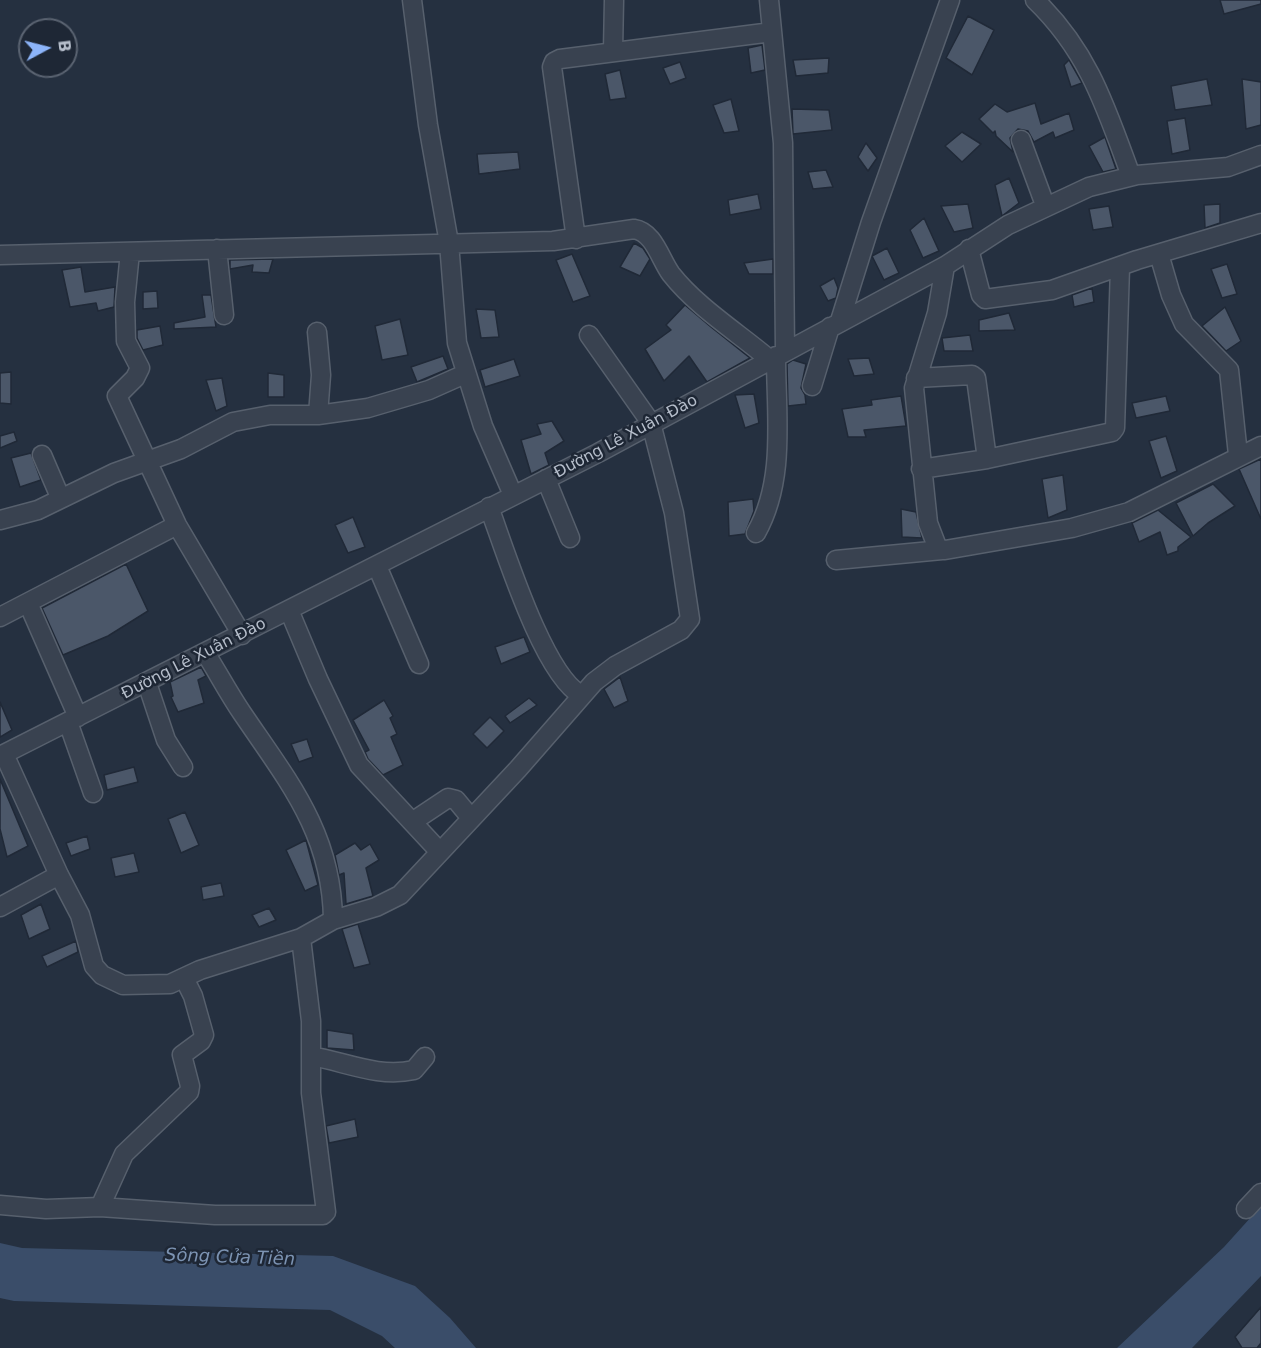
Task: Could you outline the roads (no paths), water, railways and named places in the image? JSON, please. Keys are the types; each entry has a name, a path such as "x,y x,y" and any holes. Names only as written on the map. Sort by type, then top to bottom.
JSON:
{"street":[{"path":"412,0 428,125 449,243 453,322 465,374 483,426 513,495"},
{"path":"613,51 614,0"},
{"path":"756,533 768,505 776,465 776,356 783,144 769,0"},
{"path":"812,386 950,0"},
{"path":"1035,0 1066,31 1090,72 1131,176"},
{"path":"576,239 552,64 560,59 613,51 772,32"},
{"path":"1021,140 1045,205"},
{"name":"Đường Lê Xuân Đào","path":"2,755 206,654 546,479 945,266 969,249 1045,205 1098,183 1131,176 1228,167 1261,154"},
{"path":"969,249 981,295 986,299 1052,290 1261,223"},
{"path":"0,255 576,239 640,230 651,239 678,282 776,356"},
{"path":"218,249 224,315"},
{"path":"130,252 125,302 126,341 140,368 135,378 117,396 177,525 242,635"},
{"path":"1159,254 1171,295 1184,324 1229,370 1238,455"},
{"path":"942,550 935,546 928,523 915,404 916,378 937,314 945,266"},
{"path":"921,469 987,459 1112,432 1115,428 1120,328 1120,267"},
{"path":"317,332 321,375 318,415"},
{"path":"2,755 82,921 94,966 102,975 117,983 131,986 170,984 200,970 301,938 333,920 389,902 410,887 600,676 681,630 690,619 674,513 651,423 589,335"},
{"path":"0,519 27,514 60,497 181,449 233,422 270,415 318,415 368,408 429,390 465,374"},
{"path":"916,378 972,375 976,378 987,459"},
{"path":"836,560 942,550 1071,528 1129,512 1238,455 1260,448"},
{"path":"42,455 60,497"},
{"path":"546,479 570,538"},
{"path":"489,507 536,630 567,685 581,695"},
{"path":"0,617 177,525"},
{"path":"377,566 419,664"},
{"path":"28,603 73,720 93,793"},
{"path":"289,610 351,753 370,779 440,852"},
{"path":"206,654 241,711 286,773 310,817 326,861 333,893 333,920"},
{"path":"147,683 166,740 183,767"},
{"path":"412,822 448,798 456,800 471,818"},
{"path":"0,907 59,875"},
{"path":"0,1205 46,1209 100,1207 215,1215 323,1215 327,1207 311,1093 311,1021 301,938"},
{"path":"100,1207 124,1154 190,1090 182,1055 201,1041 204,1030 184,978"},
{"path":"311,1056 340,1061 369,1072 414,1070 425,1057"},
{"path":"1246,1209 1261,1193"}],"water":[{"path":"1261,1206 1261,1276 1192,1348 1117,1348 1224,1247"},
{"name":"Sông Cửa Tiền","path":"0,1243 22,1248 333,1256 415,1286 450,1318 476,1348 395,1348 382,1336 330,1310 14,1301 0,1298"}]}
